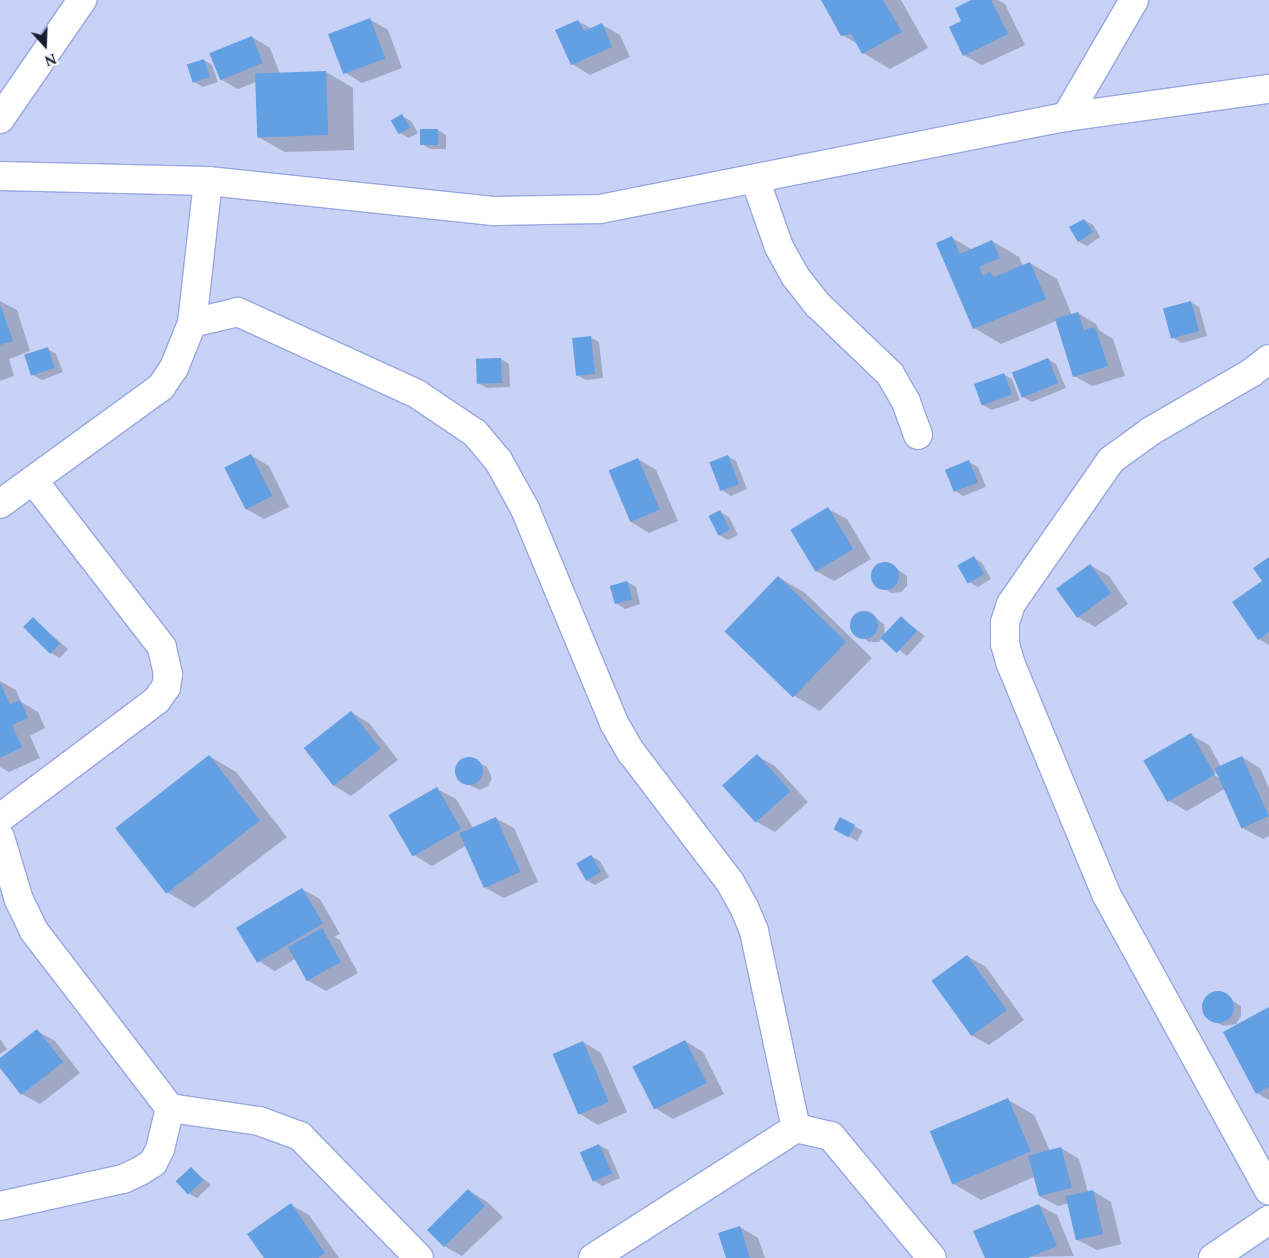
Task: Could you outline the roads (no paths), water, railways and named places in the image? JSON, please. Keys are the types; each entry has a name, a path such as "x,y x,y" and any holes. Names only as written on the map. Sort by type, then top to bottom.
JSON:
{"street":[{"path":"0,119 82,0"},
{"path":"1066,117 1134,0"},
{"path":"0,176 208,181 496,211 600,209 1066,117 1269,89"},
{"path":"755,178 779,247 795,276 818,305 890,374 906,402 918,436"},
{"path":"0,504 161,387 174,368 192,322 208,181"},
{"path":"192,322 238,312 417,394 475,433 498,460 525,509 614,723 631,752 730,882 744,907 754,931 796,1128"},
{"path":"1269,359 1251,373 1151,430 1112,460 1011,604 1005,623 1005,644 1013,671 1106,894 1269,1190"},
{"path":"0,818 157,700 166,687 168,674 162,647 33,480"},
{"path":"0,837 19,900 34,931 170,1108 259,1121 300,1136 419,1258"},
{"path":"0,1206 123,1180 140,1171 152,1162 160,1149 170,1108"},
{"path":"593,1258 796,1128 831,1136 932,1258"},
{"path":"1213,1258 1269,1220"}]}
